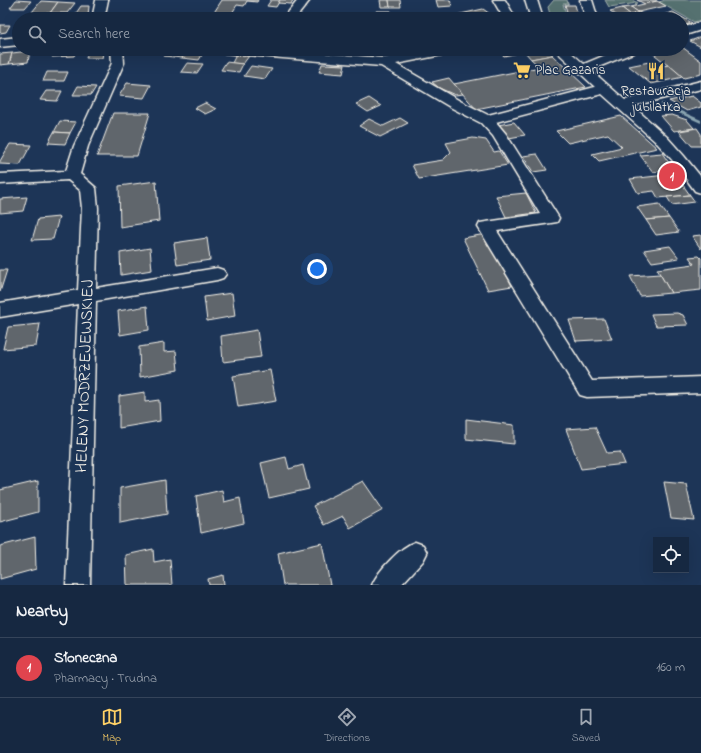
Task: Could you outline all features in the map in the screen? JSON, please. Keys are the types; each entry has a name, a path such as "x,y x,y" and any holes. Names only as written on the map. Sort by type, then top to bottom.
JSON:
{"street":[{"path":"99,12 102,0"},
{"path":"295,12 304,0"},
{"path":"499,0 506,12"},
{"path":"531,0 535,12"},
{"path":"586,0 590,12"},
{"path":"689,30 701,26"},
{"path":"0,43 12,42"},
{"path":"0,178 72,175 81,146 118,63 118,56"},
{"path":"312,56 384,62 415,56"},
{"path":"568,56 662,140 679,159 701,188"},
{"path":"581,68 592,66 603,56"},
{"path":"384,62 442,97 486,120 499,134 551,218 486,227 587,389 701,386"},
{"path":"622,105 701,85"},
{"path":"486,120 604,89"},
{"name":"HELENY MODRZEJEWSKIEJ","path":"72,175 88,188 90,208 78,585"},
{"path":"0,310 87,294 217,274"},
{"path":"384,585 415,553"}],"green space":[{"path":"554,0 567,0 568,4 563,4 565,12 549,12 548,7"},
{"path":"605,0 632,0 638,3 609,7"},
{"path":"665,0 701,0 701,20 694,22 689,19 689,12 676,12 659,2"}],"building":[{"path":"16,0 31,1 25,8 10,8"},
{"path":"222,0 258,0 257,2 247,1 244,6 237,5 233,12 214,12"},
{"path":"271,0 280,0 276,7 267,6"},
{"path":"280,0 293,0 291,4 278,3"},
{"path":"380,0 389,0 390,7 381,7"},
{"path":"389,0 400,0 401,7 390,7"},
{"path":"436,0 450,0 452,6 438,7"},
{"path":"637,0 655,0 657,1 645,4"},
{"path":"41,1 58,2 51,12 32,12"},
{"path":"657,1 666,6 638,12 631,7"},
{"path":"58,2 75,3 68,12 51,12"},
{"path":"565,5 575,5 577,12 567,12"},
{"path":"81,6 89,6 88,12 77,12"},
{"path":"631,7 638,12 627,12 622,8"},
{"path":"622,8 627,12 612,12 610,11"},
{"path":"483,9 487,12 470,12"},
{"path":"376,11 391,12 376,12"},
{"path":"0,25 10,25 6,32 0,33"},
{"path":"701,37 701,47 690,41"},
{"path":"689,52 701,61 701,74 684,78 656,56 689,56"},
{"path":"12,53 12,56 29,56 28,62 9,64"},
{"path":"12,53 9,64 0,65 0,54"},
{"path":"52,56 74,56 52,57"},
{"path":"87,56 102,56 102,58 86,58"},
{"path":"164,56 183,56 182,58"},
{"path":"183,56 201,56 199,60 182,58"},
{"path":"236,56 249,56 243,64 232,63"},
{"path":"528,56 548,56 531,59"},
{"path":"553,56 586,87 476,109 454,84 540,67 531,59"},
{"path":"226,62 243,64 239,72 221,70"},
{"path":"649,62 656,67 669,65 683,77 651,84 629,66"},
{"path":"187,63 203,64 197,73 181,72"},
{"path":"322,64 345,65 343,74 319,72"},
{"path":"251,66 272,69 265,79 244,76"},
{"path":"47,72 68,72 64,81 43,81"},
{"path":"449,78 463,94 455,95 439,88 432,82"},
{"path":"127,83 151,85 144,98 119,96"},
{"path":"78,86 96,87 91,95 73,95"},
{"path":"46,91 62,91 57,101 40,100"},
{"path":"692,96 701,103 701,107 687,111 669,101"},
{"path":"369,98 381,106 368,112 356,104"},
{"path":"205,103 216,109 205,114 195,108"},
{"path":"113,113 150,113 137,156 97,156"},
{"path":"672,115 687,120 694,128 674,131 661,116"},
{"path":"621,116 657,148 599,161 592,154 622,147 608,134 568,143 556,131"},
{"path":"400,118 408,123 380,137 359,126 369,119 383,126"},
{"path":"60,121 76,122 70,133 54,132"},
{"path":"514,122 525,135 509,138 498,125"},
{"path":"697,128 701,134 701,146 692,146 679,131"},
{"path":"54,132 70,133 65,144 48,143"},
{"path":"473,138 486,140 494,152 499,151 508,165 419,179 412,165 443,160 451,152 446,143"},
{"path":"10,144 31,145 20,165 0,164 0,161"},
{"path":"662,153 674,170 653,172 640,155"},
{"path":"537,154 547,170 533,172 523,156"},
{"path":"675,174 690,195 658,198 654,191 638,193 630,179"},
{"path":"156,181 159,221 120,227 119,186"},
{"path":"526,193 536,213 506,217 496,196"},
{"path":"690,195 695,202 672,205 667,197"},
{"path":"27,197 23,211 0,213 0,199"},
{"path":"659,204 669,218 646,220 637,207"},
{"path":"59,217 53,239 32,240 38,219"},
{"path":"669,218 679,232 656,235 646,220"},
{"path":"486,234 512,286 488,290 463,238"},
{"path":"701,235 701,249 692,236"},
{"path":"207,238 210,260 177,265 174,243"},
{"path":"670,246 679,258 652,262 644,250"},
{"path":"150,248 152,270 121,275 120,253"},
{"path":"699,256 701,258 701,290 671,293 657,269 694,264 689,257"},
{"path":"0,270 7,270 0,292"},
{"path":"660,274 671,293 640,296 630,276"},
{"path":"232,293 235,316 207,321 204,297"},
{"path":"147,306 149,330 120,335 118,311"},
{"path":"677,313 683,315 688,325 656,326 651,314"},
{"path":"604,319 612,339 576,341 569,320"},
{"path":"40,324 36,346 3,349 8,327"},
{"path":"257,330 261,357 223,362 221,336"},
{"path":"164,343 164,352 176,351 178,370 140,377 139,347"},
{"path":"270,370 276,401 238,407 233,376"},
{"path":"145,392 145,402 159,400 160,421 119,428 119,396"},
{"path":"466,419 514,425 514,444 466,439"},
{"path":"595,427 607,453 620,452 625,464 581,469 566,429"},
{"path":"286,457 289,469 303,465 309,489 269,498 261,463"},
{"path":"165,480 167,514 120,523 120,488"},
{"path":"38,481 38,512 0,522 0,490"},
{"path":"363,481 383,510 350,528 343,516 324,525 313,506"},
{"path":"664,482 686,484 694,520 671,518"},
{"path":"222,490 224,502 240,498 244,523 201,533 196,496"},
{"path":"35,537 36,569 0,579 0,546"},
{"path":"322,543 330,585 283,585 278,553"},
{"path":"153,549 154,562 170,559 172,585 127,585 126,555"},
{"path":"223,575 224,585 209,585 208,579"}],"waterway":[{"path":"662,104 701,122"}],"place":[{"name":"Plac Gazaris","path":"522,70"},
{"name":"Restauracja jubilatka","path":"656,71"},
{"name":"Słoneczna","path":"672,176"}]}
